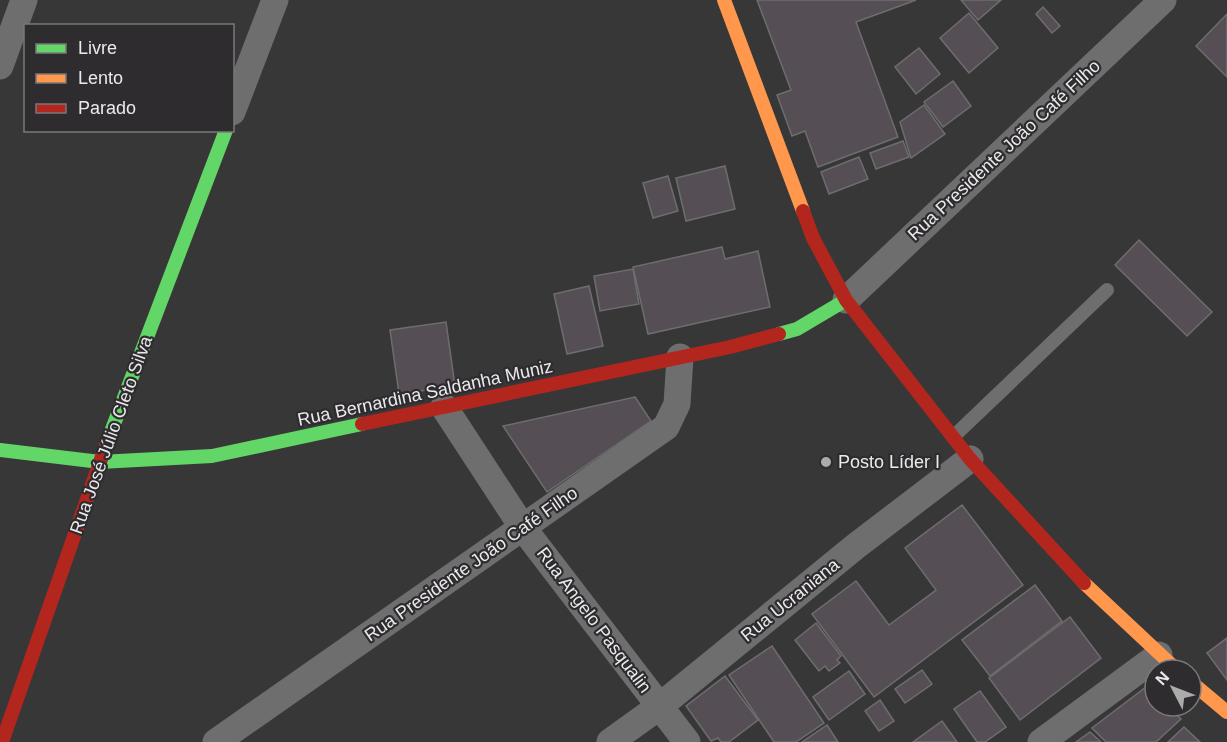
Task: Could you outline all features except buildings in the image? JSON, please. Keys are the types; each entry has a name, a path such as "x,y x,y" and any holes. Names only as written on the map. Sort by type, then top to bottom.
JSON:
{"street":[{"path":"0,66 24,0"},
{"path":"234,107 275,0"},
{"path":"724,0 813,238 846,300 970,459 1076,576 1164,658"},
{"name":"Rua Presidente João Café Filho","path":"846,300 1163,0"},
{"name":"Rua José Júlio Cleto Silva","path":"2,742 99,462 225,132"},
{"name":"Rua Bernardina Saldanha Muniz","path":"0,450 99,462 212,456 730,347 797,329 846,300"},
{"name":"Rua Presidente João Café Filho","path":"216,742 666,427 676,404 680,357"},
{"name":"Rua Angelo Pasqualin","path":"444,407 523,528 687,742"},
{"name":"Rua Ucraniana","path":"610,742 660,706 856,546 970,459"},
{"path":"1041,742 1143,678"},
{"path":"1203,692 1227,712"}],"lane":[{"path":"953,437 1107,290"}],"traffic: fast":[{"path":"106,445 225,132"},
{"path":"779,334 797,329 846,300"},
{"path":"0,450 100,462 212,456 362,424"}],"traffic: slow":[{"path":"724,0 803,211"},
{"path":"1084,583 1164,658"},
{"path":"1203,692 1227,712"}],"traffic: jam":[{"path":"803,211 813,238 846,300 970,459 1084,583"},
{"path":"362,424 730,347 779,334"},
{"path":"2,742 106,445"}],"place":[{"name":"Posto Líder I","path":"826,462"}]}
